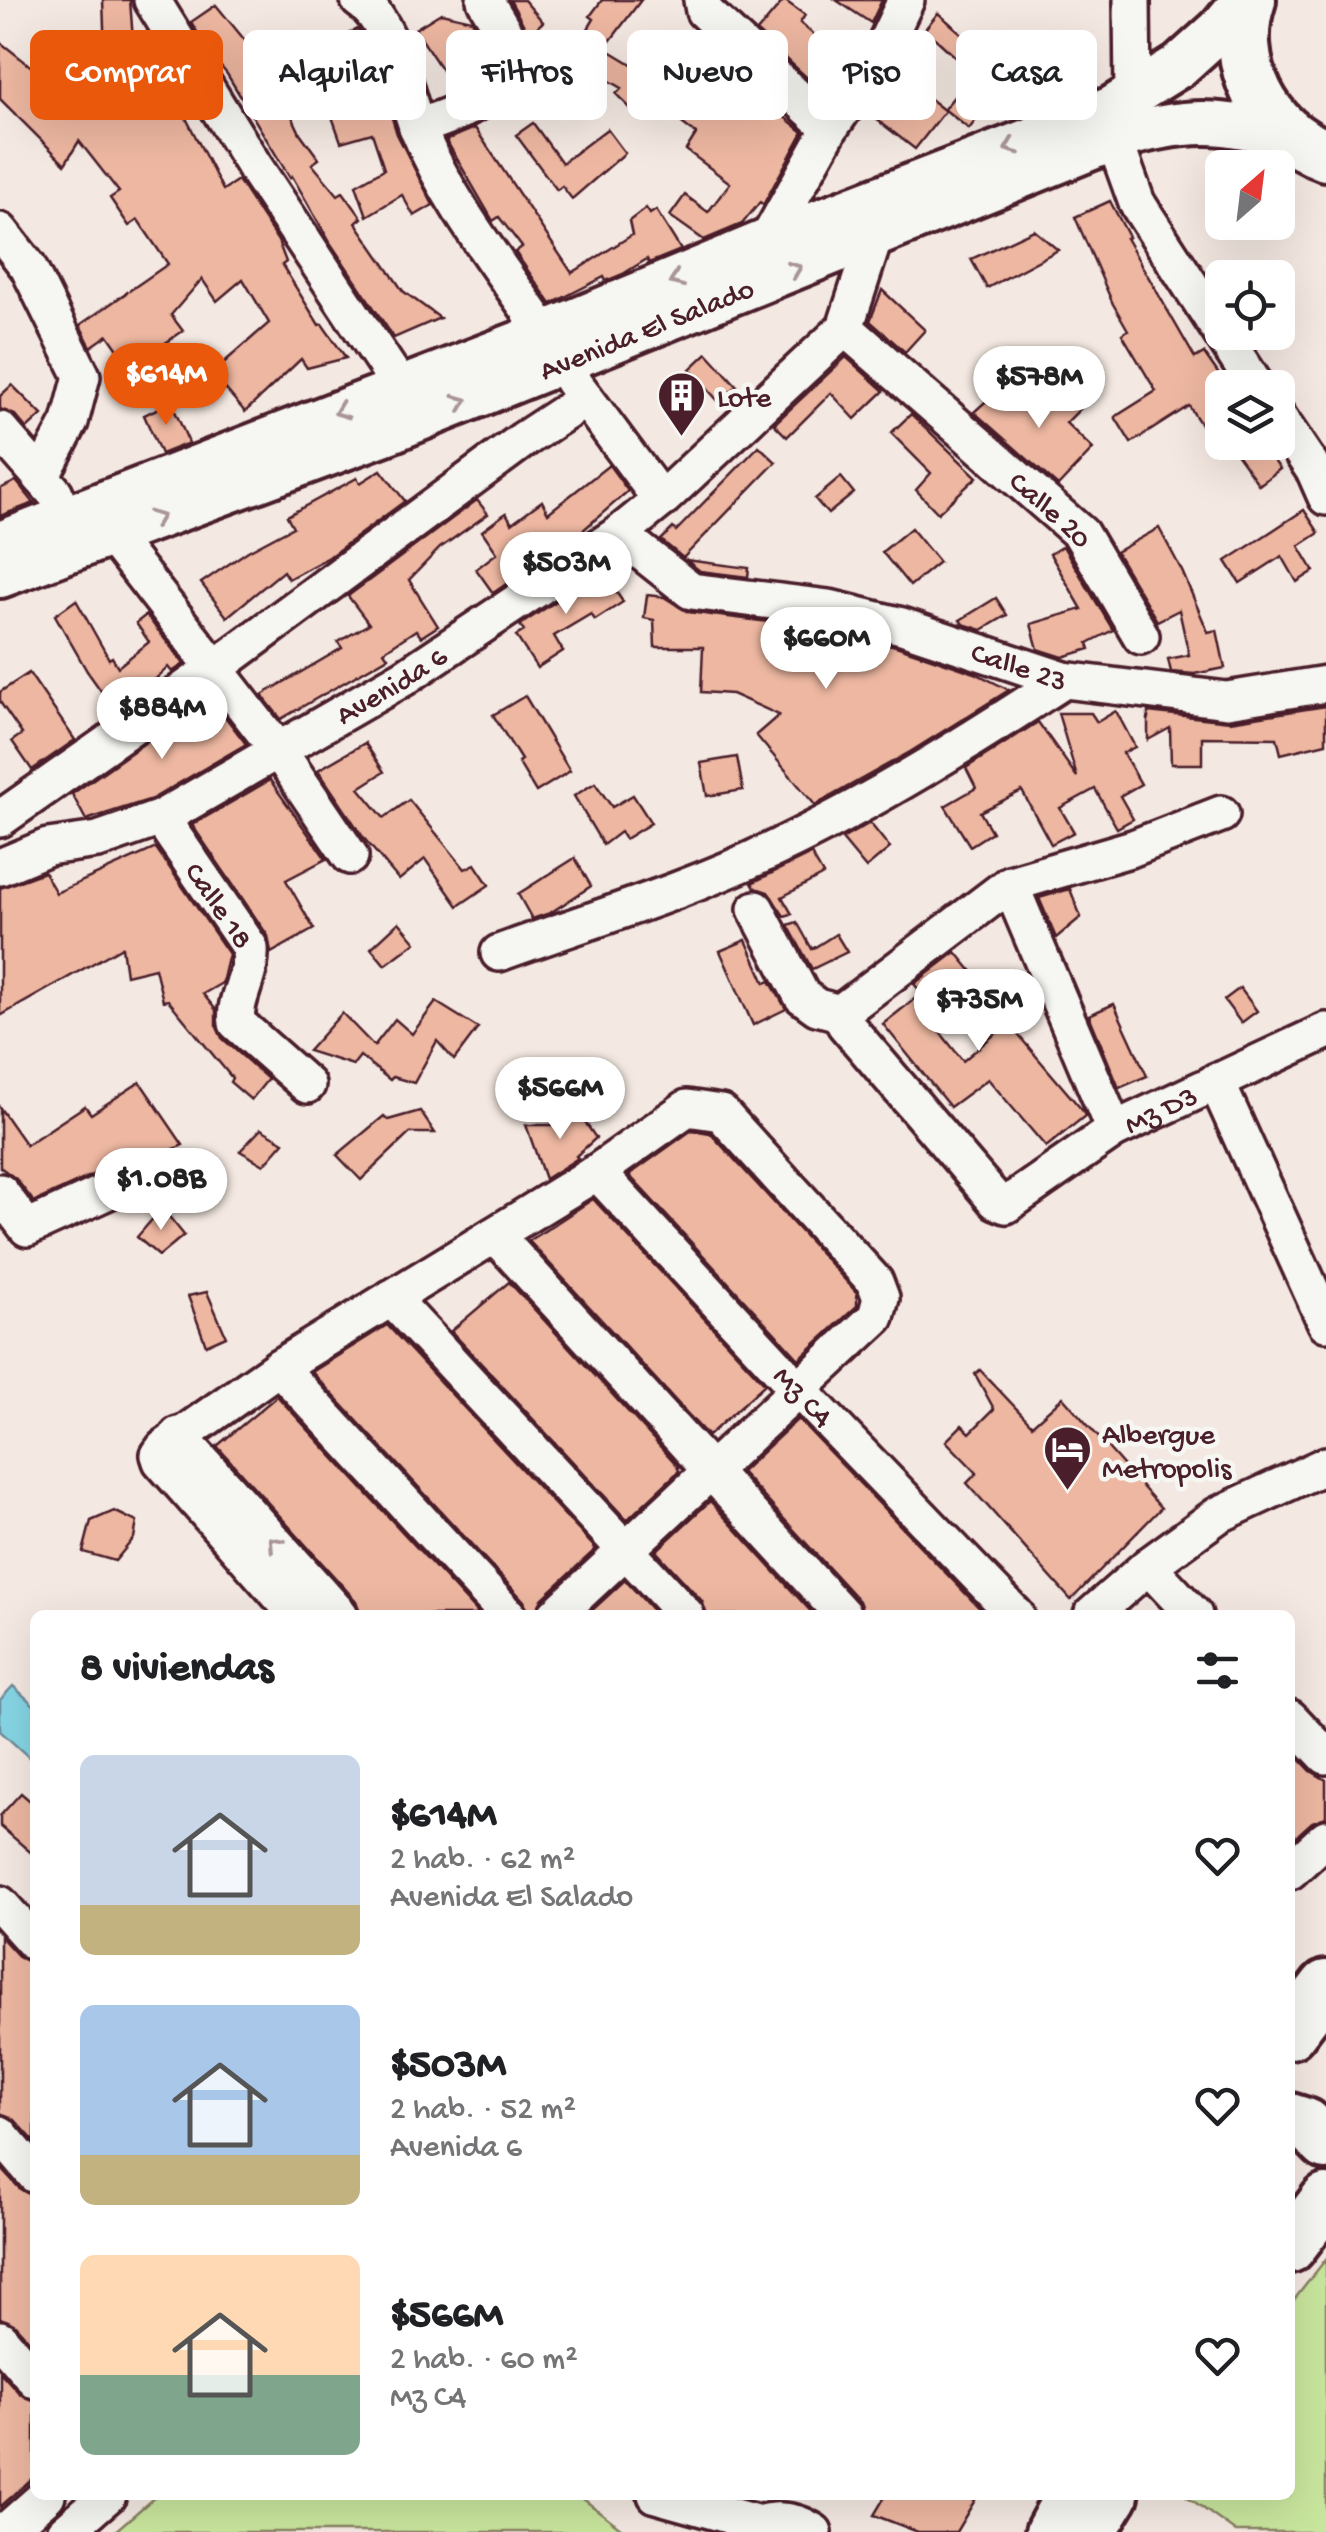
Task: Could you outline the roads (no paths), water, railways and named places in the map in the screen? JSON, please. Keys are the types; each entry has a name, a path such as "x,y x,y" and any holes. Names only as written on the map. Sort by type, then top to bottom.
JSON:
{"highway":[{"path":"1247,0 1245,60 1252,84 1264,106 1317,151"},
{"path":"1295,2027 1326,1989"},
{"path":"1326,1989 1321,2016 1326,2034"},
{"path":"1295,2121 1306,2124 1326,2144"},
{"path":"1295,2240 1326,2200"},
{"path":"1051,2532 1068,2500"},
{"path":"1090,2532 1110,2500"}],"main road":[{"name":"Avenida El Salado","path":"0,544 71,513 401,388 554,348 768,241 1133,98 1180,66 1247,0"},
{"name":"Avenida El Salado","path":"0,576 111,535 554,348 875,236 1114,139 1175,124 1216,122 1248,125 1317,151"}],"street":[{"path":"152,0 254,166 401,388"},
{"path":"359,0 384,28 436,173 554,348 584,400 661,500"},
{"path":"417,127 463,112 508,78 512,50 485,0"},
{"path":"702,0 704,11 830,128"},
{"path":"768,241 830,128 878,59 906,0"},
{"path":"1132,0 1133,98"},
{"path":"1114,139 1138,203 1245,370"},
{"path":"0,230 28,267 82,376 70,422 42,478"},
{"name":"Avenida 6","path":"0,867 48,848 98,840 160,818 419,668 619,534 661,500 845,328 875,236"},
{"name":"Calle 20","path":"845,328 1082,534 1140,636"},
{"path":"48,848 9,812 215,668 523,440 584,400"},
{"path":"0,430 71,513"},
{"path":"1295,442 1316,472 1326,498"},
{"name":"Calle 23","path":"619,534 691,591 829,608 902,626 1064,680 1227,700 1326,684"},
{"path":"111,535 278,750 350,856"},
{"path":"499,953 770,852 971,740 1064,680"},
{"path":"756,909 802,996 817,1007 840,1013 1010,884 1133,848 1221,814"},
{"name":"Calle 18","path":"160,818 250,948 252,969 235,1012 237,1023 306,1085"},
{"path":"1010,884 1114,1130"},
{"name":"Mz D3","path":"840,1013 845,1024 996,1201 1006,1205 1114,1130 1326,1032"},
{"path":"1216,1081 1326,1323"},
{"path":"293,1610 160,1461 164,1448 280,1367 597,1172 687,1108 720,1114 875,1282 881,1298 876,1317 561,1610"},
{"name":"Mz C4","path":"597,1172 799,1390 1011,1610"},
{"path":"0,1192 27,1228 130,1181"},
{"path":"495,1235 839,1610"},
{"path":"391,1298 681,1610"},
{"path":"280,1367 503,1610"},
{"path":"178,1435 336,1610"},
{"path":"1098,1610 1148,1566 1218,1514 1326,1465"},
{"path":"1148,1566 1189,1610"},
{"path":"1295,1723 1326,1756"},
{"path":"1295,1866 1326,1838"},
{"path":"0,1904 30,1938"},
{"path":"0,2134 30,2168"},
{"path":"0,2339 30,2374"},
{"path":"6,2532 41,2500"},
{"path":"65,2532 102,2500"},
{"path":"661,2500 685,2532"},
{"path":"671,2500 748,2528 791,2522 814,2532"}],"water":[{"path":"13,1686 30,1701 30,1758 0,1731 0,1700"}],"place":[{"name":"Lote","path":"682,438"},
{"name":"Albergue Metropolis","path":"1067,1492"}]}
